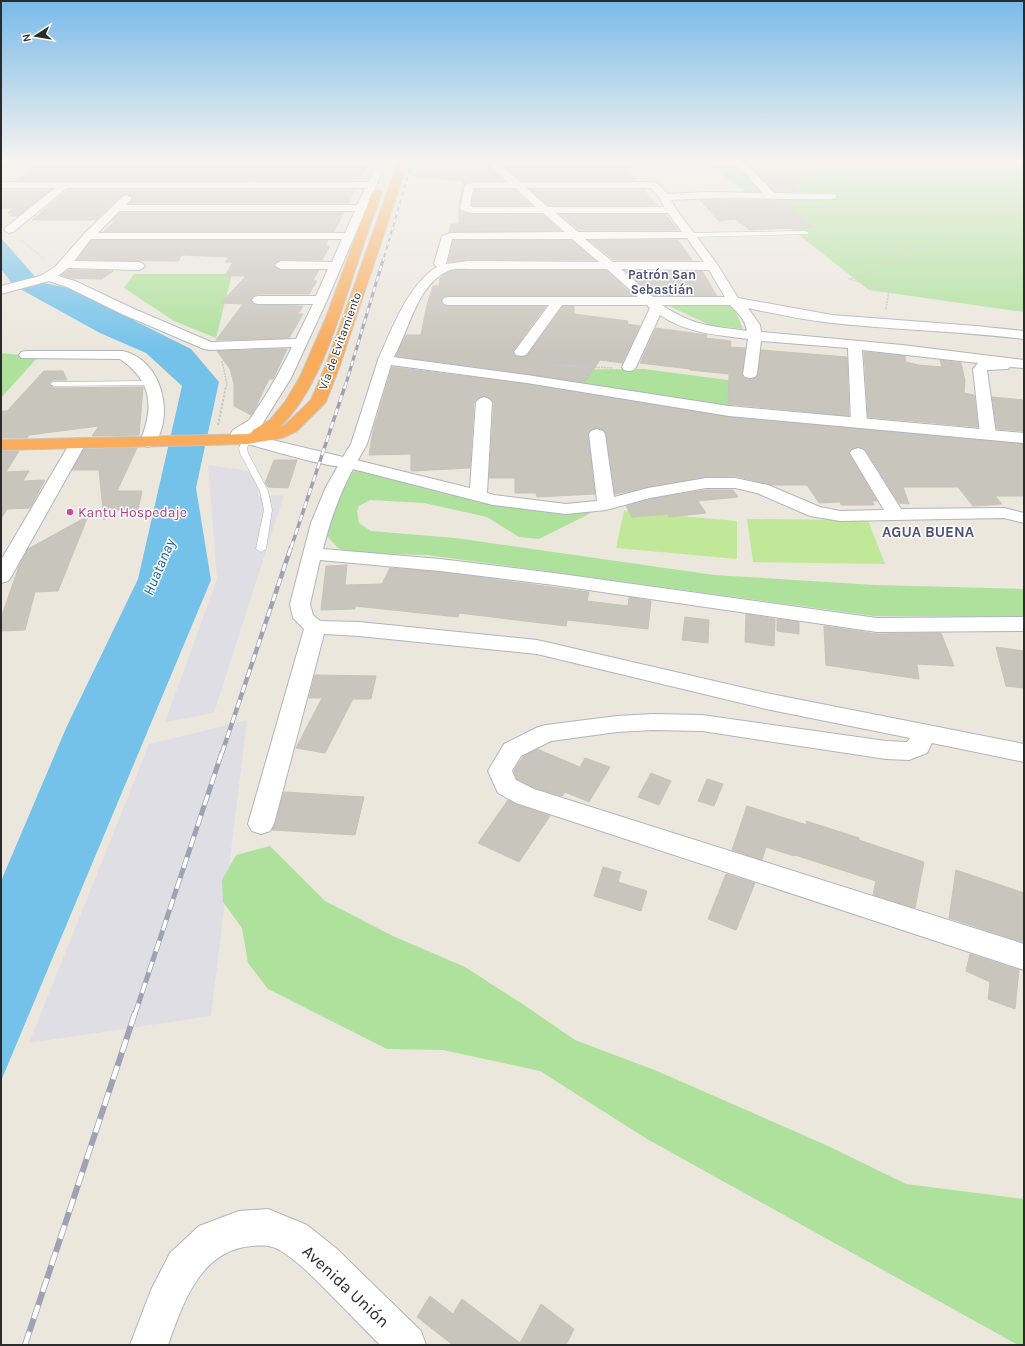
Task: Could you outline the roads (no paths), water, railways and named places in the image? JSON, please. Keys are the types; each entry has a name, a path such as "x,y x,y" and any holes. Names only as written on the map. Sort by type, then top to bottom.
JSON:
{"highway":[{"name":"Vía de Evitamiento","path":"243,438 262,432 269,428 283,414 311,370 329,326 362,225"},
{"name":"Vía de Evitamiento","path":"1,445 213,441 276,435 291,428 318,402 333,365 381,225"}],"street":[{"path":"9,230 15,225"},
{"path":"54,272 100,225"},
{"path":"356,225 348,236 321,300 299,343 284,378 255,423 239,433 243,438 493,500 566,509 606,505 648,493 706,483 735,483 762,489 816,512 840,516 1004,513 1024,518"},
{"path":"564,225 654,304 673,318 698,328 755,336 855,345 1024,364"},
{"path":"683,225 713,266 733,301 747,314 753,324 755,336 750,374"},
{"path":"444,268 440,264 446,238 450,236 691,235"},
{"path":"88,236 348,236"},
{"path":"281,264 336,266"},
{"path":"713,266 469,265 444,268 426,282 417,295 385,360 359,444 335,486 320,523 300,604 303,618 315,627 359,629 537,647 766,701 1024,753"},
{"path":"6,289 54,272 139,266"},
{"path":"54,272 71,284 127,311 209,346 299,343"},
{"path":"258,300 321,300"},
{"path":"448,301 558,301 654,304 733,301 765,308 833,319 983,329 1024,335"},
{"path":"521,352 558,301"},
{"path":"629,367 654,304"},
{"path":"855,345 859,422"},
{"path":"26,355 123,355 136,362 153,383 156,395 154,442"},
{"path":"385,360 527,379 607,393 729,411 1024,438"},
{"path":"988,434 980,369 982,366 1020,366 1024,364"},
{"path":"478,496 484,402"},
{"path":"597,434 606,505"},
{"path":"1,577 78,443"},
{"path":"858,453 896,515"},
{"path":"313,554 419,562 464,569 554,579 877,625 1024,624"},
{"path":"261,824 315,627"},
{"path":"923,733 919,747 909,752 886,750 702,723 653,722 617,724 546,734 512,750 500,771 507,786 525,796 1024,957"},
{"name":"Avenida Unión","path":"149,1345 164,1303 183,1266 212,1239 239,1230 268,1227 294,1238 324,1262 407,1345"}],"lane":[{"path":"691,235 806,233"},
{"path":"54,384 153,383"},
{"path":"243,438 244,453 264,491 268,510 261,549"}],"water":[{"name":"Huatanay","path":"1,238 38,280 44,283 69,288 191,349 219,382 196,488 211,580 1,1081 1,881 67,726 138,579 182,386 146,353 100,333 13,285 1,269"}],"railway":[{"path":"383,261 394,225"},
{"path":"345,387 383,260"},
{"path":"291,548 345,386"},
{"path":"222,753 291,547"},
{"path":"135,1014 222,752"},
{"path":"25,1345 135,1013"}],"place":[{"name":"Kantu Hospedaje","path":"70,512"}],"district":[{"name":"Patrón San Sebastián","path":"662,282"},
{"name":"AGUA BUENA","path":"928,532"}]}
